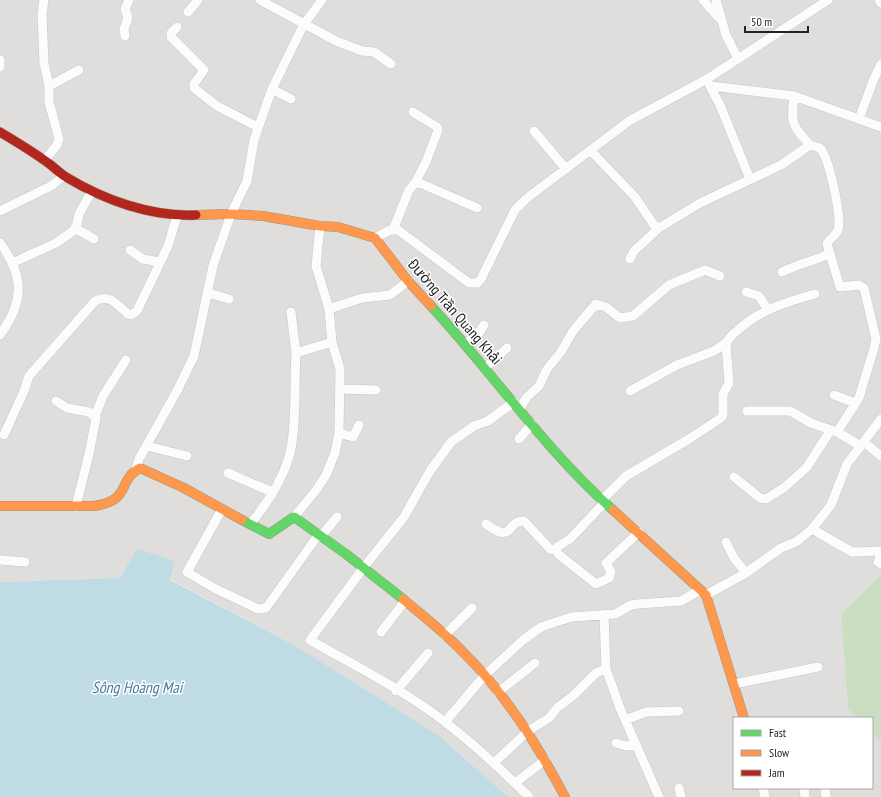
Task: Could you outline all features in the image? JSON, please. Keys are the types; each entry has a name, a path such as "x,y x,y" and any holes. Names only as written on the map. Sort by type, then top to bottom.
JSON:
{"street":[{"path":"44,0 42,30 44,63 49,86 49,102 59,139 57,145 45,160"},
{"path":"125,36 124,29 128,18 124,9 129,0"},
{"path":"188,12 198,0"},
{"path":"260,0 342,44 362,51 374,52 391,64"},
{"path":"0,506 104,506 114,502 136,469 194,356 214,266 231,214 247,181 258,127 272,89 304,24 322,0"},
{"path":"703,0 720,19"},
{"path":"716,0 720,19 726,36 738,59"},
{"path":"0,132 45,160 64,176 92,191 130,206 177,216 231,214 263,216 320,226 338,227 375,238 393,230 398,230 469,283 477,283 481,279 519,205 629,122 709,82 738,59 828,0"},
{"path":"177,26 171,33 171,37 204,70 194,84 194,88 217,106 258,127"},
{"path":"0,60 0,66"},
{"path":"859,119 881,64"},
{"path":"49,86 79,70"},
{"path":"709,82 794,96 881,127"},
{"path":"709,82 750,179"},
{"path":"272,89 291,99"},
{"path":"734,477 760,498 766,499 785,487 807,467 859,398 872,358 876,339 864,288 859,285 840,287 827,244 837,232 839,224 837,203 822,150 816,146 810,145 796,130 792,122 794,96"},
{"path":"393,230 409,190 415,183 426,162 438,130 413,112"},
{"path":"534,130 566,169"},
{"path":"630,259 634,251 659,228 690,208 781,165 810,145"},
{"path":"591,151 635,197 651,220 659,228"},
{"path":"0,211 51,186 64,176"},
{"path":"415,183 422,184 477,208"},
{"path":"12,263 56,242 75,228 79,214 92,191"},
{"path":"4,435 21,398 28,376 95,301 104,298 112,299 128,314 134,313 150,286 168,246 177,216"},
{"path":"136,469 144,469 251,523 269,534 275,533 290,518 294,517 320,486 335,453 339,433 341,389 340,368 332,342 329,309 316,266 320,226"},
{"path":"75,228 94,239"},
{"name":"Đường Trần Quang Khải","path":"375,238 408,281 466,344 554,450 603,502 640,532 703,592 744,717"},
{"path":"0,243 12,263 17,283 18,297 14,313 0,335"},
{"path":"130,250 144,259 160,262"},
{"path":"782,272 801,263 829,254"},
{"path":"529,797 494,763 444,722 396,691 310,640 364,566 404,517 427,477 451,442 474,426 488,421 517,405 539,386 547,369 561,352 573,331 596,304 606,307 620,318 631,317 673,283 705,270 720,276"},
{"path":"329,309 362,298 390,295 408,281"},
{"path":"746,292 759,296 768,310"},
{"path":"208,293 229,299"},
{"path":"630,391 677,364 714,351 727,342 748,320 760,312 786,302 815,294"},
{"path":"251,523 272,492 287,462 290,449 296,353 291,312"},
{"path":"466,344 479,333 484,325"},
{"path":"296,353 332,342"},
{"path":"556,550 557,547 570,539 626,476 689,439 721,418 723,415 723,394 729,383 727,342"},
{"path":"485,368 507,348"},
{"path":"76,506 89,454 95,424 95,416 103,396 126,360"},
{"path":"341,389 376,390"},
{"path":"834,395 855,403"},
{"path":"56,401 67,408 89,412 95,416"},
{"path":"747,411 790,412 811,423 863,444 881,456"},
{"path":"444,722 484,676 523,640 541,627 572,617 615,614 631,605 681,602 746,573 781,548 796,542 812,529 831,505 847,464 881,419"},
{"path":"519,439 532,424"},
{"path":"339,433 353,437 359,425"},
{"path":"147,446 187,456"},
{"path":"228,473 272,492"},
{"path":"222,509 187,572 214,588 258,609 266,608 320,535 337,517"},
{"path":"294,517 320,535 328,538 364,566 446,635 498,692 528,731 565,797"},
{"path":"486,524 502,533 509,531 517,522 524,521 550,549 556,550 596,584 609,578 611,572 606,563 640,532"},
{"path":"812,529 852,552 881,552 878,562 881,564"},
{"path":"726,542 734,558 746,573"},
{"path":"0,560 25,562"},
{"path":"381,632 405,601"},
{"path":"446,635 472,608"},
{"path":"604,615 606,669 625,720 652,778 658,797"},
{"path":"396,691 428,653"},
{"path":"498,692 534,663"},
{"path":"734,684 818,667"},
{"path":"494,763 528,731 549,718 557,708 574,695 596,673 606,669"},
{"path":"625,720 650,711 679,711"},
{"path":"616,743 626,746 635,744"},
{"path":"515,783 545,760"}],"shaded area":[{"path":"0,0 881,0 881,574 841,614 848,709 856,717 733,717 733,789 873,789 873,734 881,742 881,797 508,797 438,735 294,645 170,579 175,561 120,578 0,582"}],"green space":[{"path":"881,574 881,742 873,734 873,717 856,717 848,709 841,614"}],"water":[{"name":"Sông Hoàng Mai","path":"137,549 175,561 170,580 294,645 438,735 508,797 0,797 0,582 120,578"}],"traffic: fast":[{"path":"431,306 454,331 565,463 613,510"},
{"path":"242,520 269,534 294,517 346,554 403,599"}],"traffic: slow":[{"path":"196,215 231,214 263,216 320,226 338,227 375,238 408,281 431,306"},
{"path":"0,506 94,506 106,503 119,495 128,479 140,468 184,488 242,520"},
{"path":"613,510 706,595 744,717"},
{"path":"403,599 455,644 478,667 492,684 519,720 565,797"}],"traffic: jam":[{"path":"0,132 39,156 66,177 112,200 145,210 179,215 196,215"}]}
